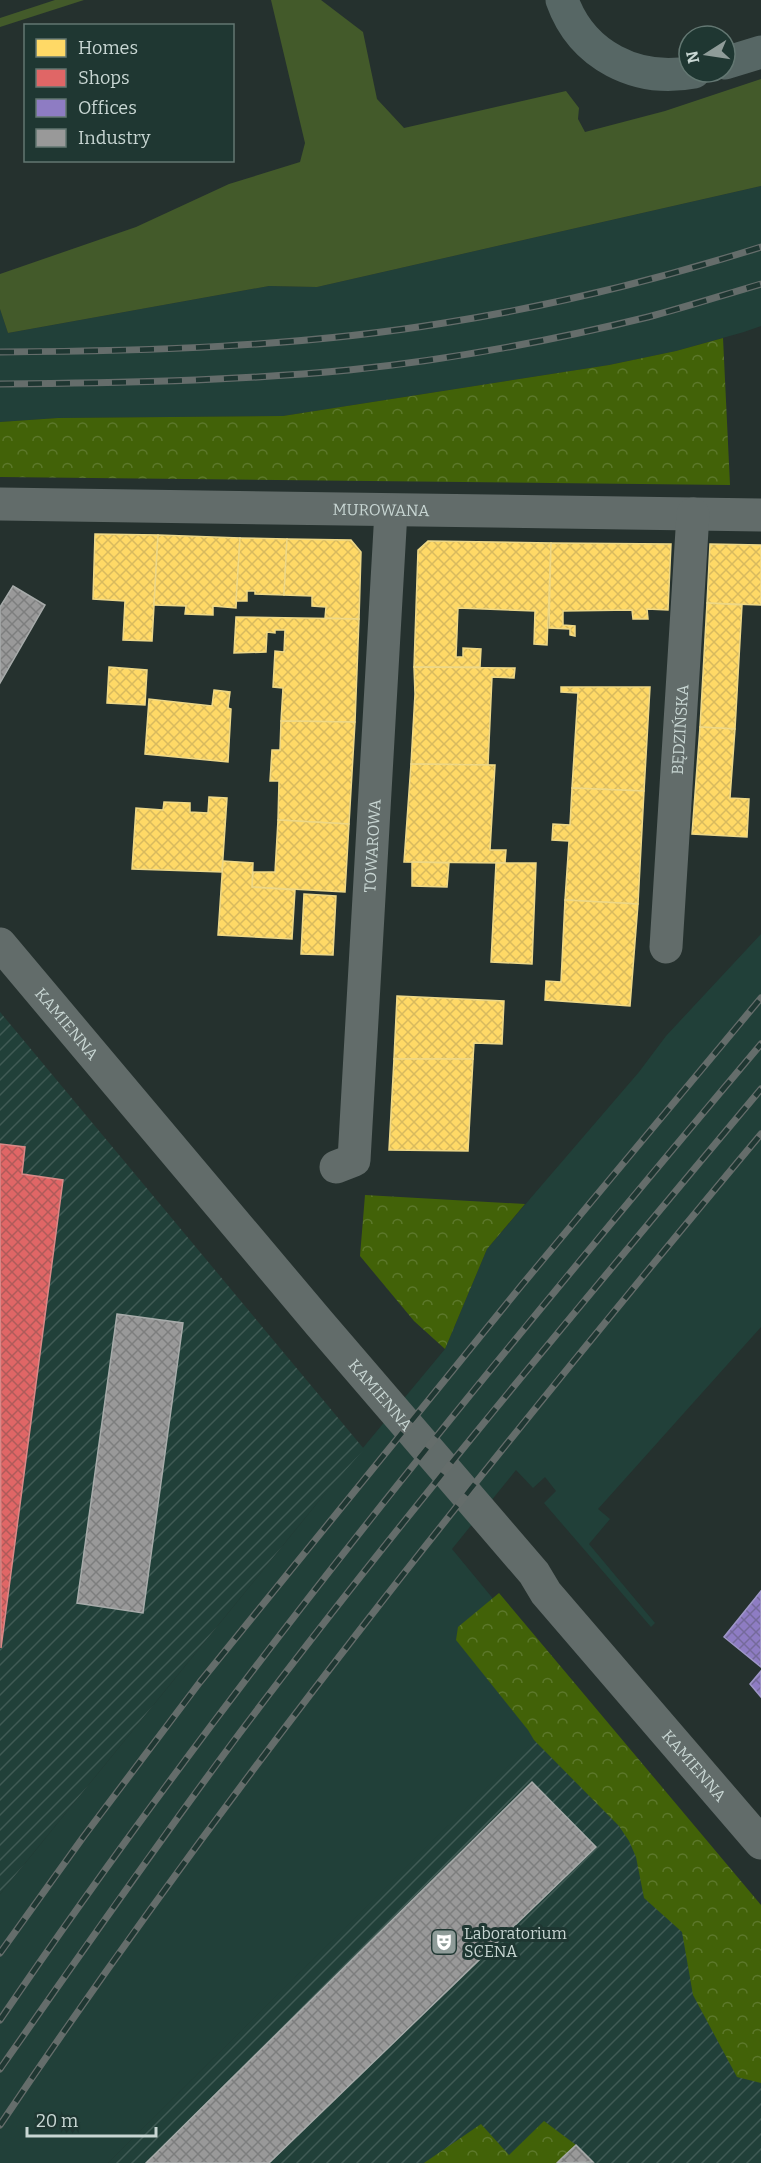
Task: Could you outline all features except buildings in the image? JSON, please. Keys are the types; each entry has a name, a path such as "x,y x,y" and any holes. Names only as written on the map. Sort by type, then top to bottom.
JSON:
{"main road":[{"path":"562,0 568,16 583,37 616,63 637,72 661,75 677,74"},
{"path":"737,59 761,52"}],"street":[{"name":"MUROWANA","path":"0,504 761,515"},
{"name":"TOWAROWA","path":"336,1167 354,1160 391,511"},
{"name":"BĘDZIŃSKA","path":"666,946 693,514"},
{"name":"KAMIENNA","path":"0,944 320,1324 534,1572 546,1593 761,1843"}],"shaded area":[{"path":"761,186 761,326 744,332 676,351 609,365 283,416 58,418 0,422 0,309 8,333 269,286 317,287"},
{"path":"761,934 761,1327 598,1509 610,1519 589,1544 655,1623 651,1627 544,1503 556,1491 545,1477 533,1488 516,1470 452,1549 576,1699 108,2163 0,2163 0,1894 445,1349 487,1249 639,1072 666,1036"},
{"path":"0,1012 364,1449 318,1502 0,1894"},
{"path":"534,1740 761,1924 761,2163 108,2163"}],"green space":[{"path":"55,0 84,0 0,27 0,18"},
{"path":"271,0 321,0 363,32 377,99 404,128 566,91 579,108 578,119 585,132 665,111 761,79 761,186 317,287 269,286 8,333 0,309 0,274 136,227 229,184 300,162 305,143"},
{"path":"723,338 730,485 0,477 0,422 58,418 283,416 609,365 676,351"},
{"path":"365,1195 525,1204 487,1249 445,1349 414,1321 360,1256"},
{"path":"499,1593 761,1905 761,2083 737,2077 693,1995 682,1932 644,1898 636,1857 619,1826 534,1740 456,1640 458,1627"},
{"path":"544,2121 576,2145 557,2163 424,2163 481,2124 509,2155"}],"railway":[{"path":"0,352 222,346 333,338 389,331 484,316 564,300 643,281 761,247"},
{"path":"0,384 218,379 387,366 499,349 574,334 648,317 761,284"},
{"path":"0,1953 84,1836 200,1682 521,1286 761,998"},
{"path":"0,2020 88,1893 272,1645 465,1402 761,1044"},
{"path":"0,2069 178,1817 302,1652 496,1408 761,1089"},
{"path":"0,2125 180,1869 368,1620 562,1375 761,1134"}],"place":[{"name":"Laboratorium SCENA","path":"444,1942"}]}
